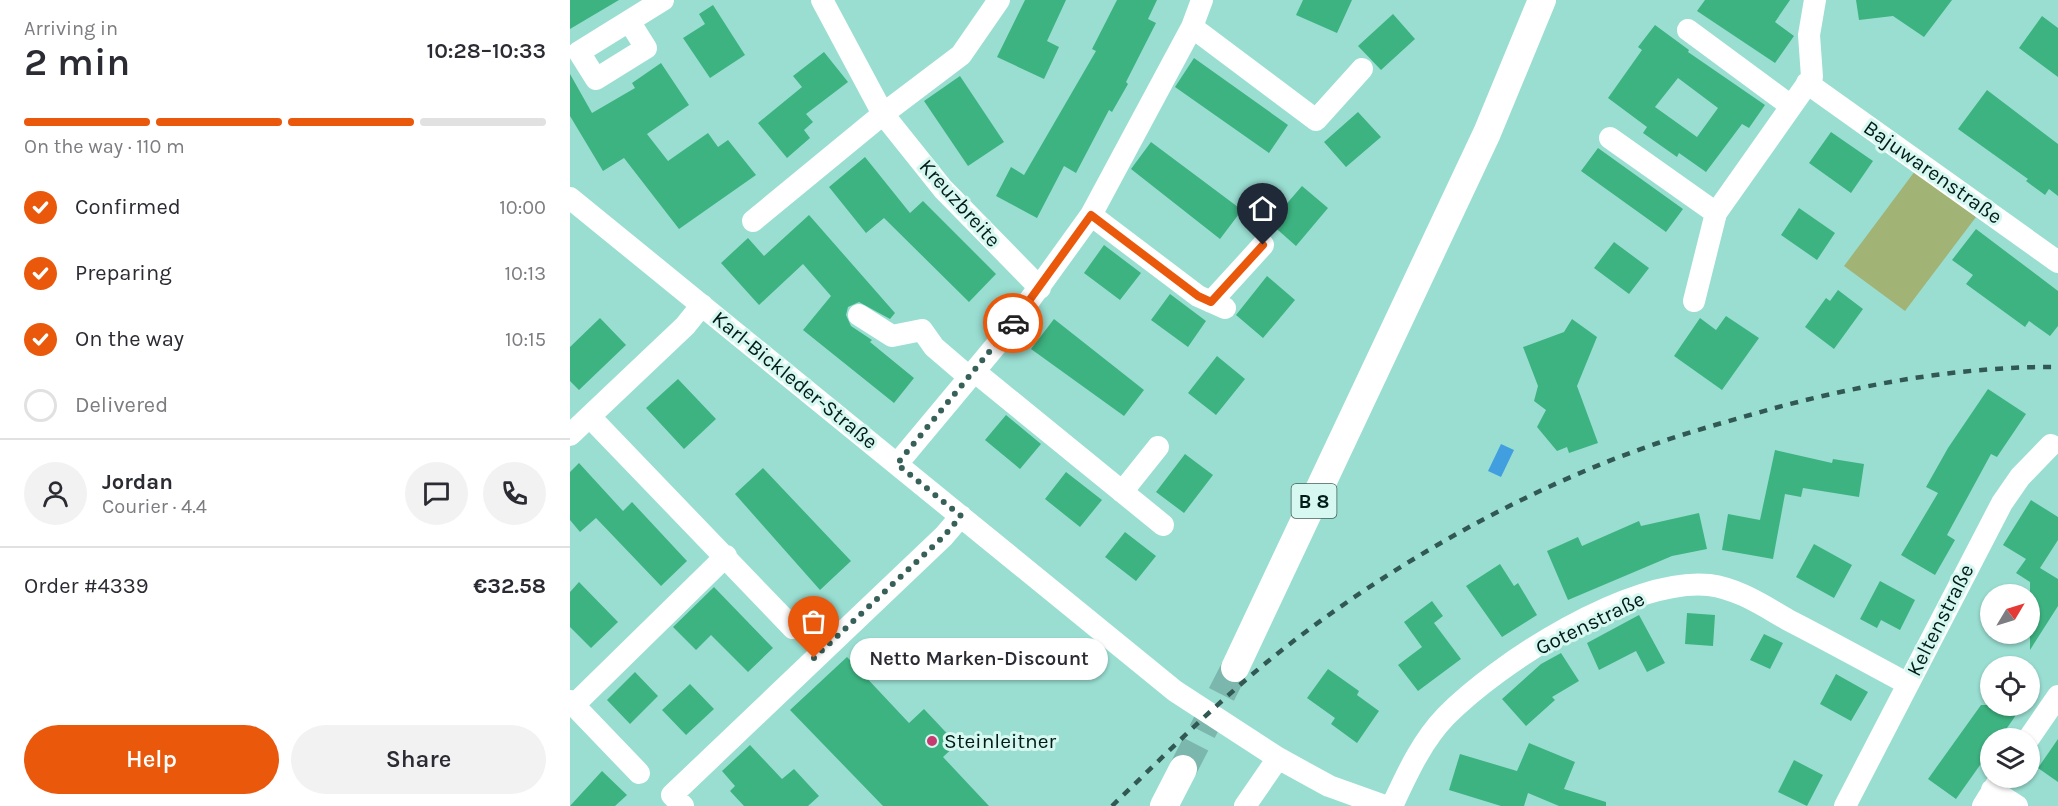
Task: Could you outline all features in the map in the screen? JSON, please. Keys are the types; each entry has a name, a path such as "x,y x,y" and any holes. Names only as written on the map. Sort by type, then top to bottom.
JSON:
{"main road":[{"name":"B 8","path":"1235,668 1487,133 1542,0"},
{"path":"1164,806 1183,769"}],"street":[{"path":"629,21 663,0"},
{"name":"Kreuzbreite","path":"822,0 883,114 943,189 1040,288"},
{"path":"753,221 883,114 961,55 999,0"},
{"path":"897,464 1040,288 1091,215 1192,27 1203,0"},
{"path":"1694,301 1716,213 1812,76 1809,35 1815,0"},
{"path":"1192,27 1316,120 1362,69"},
{"path":"1688,30 1791,106"},
{"name":"Bajuwarenstraße","path":"1807,83 2058,262"},
{"path":"1610,138 1716,213"},
{"name":"Karl-Bickleder-Straße","path":"570,198 1175,691 1278,758 1329,786 1384,806"},
{"path":"1091,215 1198,296 1218,305 1263,245"},
{"path":"702,305 685,326 577,426 726,556 793,628"},
{"path":"859,315 892,336 922,330 934,347 972,374 1163,525"},
{"name":"Keltenstraße","path":"1845,806 2002,503 2020,477 2051,445"},
{"path":"1122,492 1158,447"},
{"path":"682,806 672,795 944,536 961,516"},
{"path":"639,773 572,703 726,556"},
{"name":"Gotenstraße","path":"1392,806 1417,753 1445,717 1491,677 1557,634 1624,601 1661,590 1709,585 1745,595 1908,684"},
{"path":"2036,728 2058,696"},
{"path":"1245,806 1278,758"},
{"path":"1992,791 2018,806"}],"green space":[{"path":"1915,171 1976,217 1905,311 1844,266"}],"water":[{"path":"1501,444 1514,450 1501,477 1488,471"}],"building":[{"path":"570,0 619,0 570,29"},
{"path":"1025,0 1066,0 1047,41 1059,47 1044,79 997,57"},
{"path":"1117,0 1157,0 1148,19 1156,23 1126,82 1128,84 1112,112 1109,110 1076,173 1064,166 1037,218 996,196 1011,167 1024,175 1096,51 1092,49"},
{"path":"1303,0 1352,0 1337,33 1296,15"},
{"path":"1705,0 1790,0 1775,22 1794,36 1775,63 1697,11"},
{"path":"1856,0 1952,0 1924,37 1893,16 1859,20"},
{"path":"713,5 745,55 710,78 683,38 705,24 699,14"},
{"path":"1393,14 1415,39 1381,70 1358,46"},
{"path":"2042,16 2058,28 2058,77 2019,48"},
{"path":"1655,25 1689,50 1688,52 1765,105 1749,128 1742,124 1706,172 1679,153 1677,157 1643,133 1647,127 1608,98 1642,50 1638,47","holes":["1678,78 1718,108 1697,137 1655,107"]},
{"path":"824,52 848,82 806,114 813,122 804,130 810,138 787,158 758,123 802,87 793,76"},
{"path":"1194,58 1288,125 1269,153 1175,87"},
{"path":"661,63 689,105 647,134 668,161 708,133 718,147 728,140 756,175 679,229 624,158 603,171 570,116 570,74 592,113 635,88 632,83"},
{"path":"960,76 1004,142 968,166 924,101"},
{"path":"1987,90 2058,144 2058,196 2049,189 2045,195 2026,181 2028,179 1958,129"},
{"path":"1358,112 1381,137 1346,167 1324,142"},
{"path":"1831,132 1873,161 1851,193 1809,163"},
{"path":"1151,142 1242,210 1220,239 1131,169"},
{"path":"1598,148 1683,209 1666,232 1581,171"},
{"path":"865,157 910,213 923,201 996,274 969,302 884,218 866,233 829,187"},
{"path":"1302,186 1328,208 1296,246 1270,223"},
{"path":"1799,208 1835,233 1817,260 1781,235"},
{"path":"809,215 895,313 890,319 859,302 848,307 846,315 851,326 872,340 870,342 914,378 894,403 803,330 831,296 803,264 759,305 721,263 748,238 764,256"},
{"path":"1976,229 2058,291 2058,326 2050,336 2029,321 2025,327 1966,284 1973,275 1952,260"},
{"path":"1614,242 1649,268 1629,294 1594,268"},
{"path":"1104,245 1141,273 1120,300 1084,273"},
{"path":"1267,276 1295,300 1263,338 1236,315"},
{"path":"1838,290 1863,309 1834,349 1805,327 1826,298 1830,301"},
{"path":"1170,294 1206,321 1188,347 1151,320"},
{"path":"1726,316 1759,338 1722,390 1674,356 1700,318 1716,330"},
{"path":"600,318 626,345 579,390 570,381 570,347"},
{"path":"1054,319 1144,390 1124,416 1031,349"},
{"path":"1572,319 1597,337 1577,386 1598,443 1569,453 1567,447 1557,451 1537,427 1546,410 1534,401 1538,386 1523,347 1564,332"},
{"path":"1217,356 1245,379 1216,415 1188,393"},
{"path":"678,379 716,419 684,449 646,408"},
{"path":"1988,389 2026,414 1997,457 1991,454 1947,535 1955,540 1935,575 1901,555 1938,493 1926,487 1948,448"},
{"path":"1006,415 1041,444 1020,469 985,440"},
{"path":"1775,450 1832,463 1833,459 1864,464 1859,497 1803,488 1801,497 1785,494 1773,559 1722,550 1728,514 1760,520"},
{"path":"1185,454 1213,475 1184,513 1156,492"},
{"path":"579,463 623,511 632,502 687,561 661,586 596,518 580,532 570,520 570,472"},
{"path":"763,468 851,561 820,590 735,494"},
{"path":"1066,472 1102,500 1080,527 1045,499"},
{"path":"2031,500 2058,517 2058,540 2040,568 2058,579 2058,606 2040,634 2040,584 2030,584 2016,573 2026,559 2003,545"},
{"path":"1699,513 1707,549 1672,556 1568,600 1547,551 1578,537 1582,546 1639,521 1641,526"},
{"path":"1125,532 1156,556 1136,581 1105,557"},
{"path":"1814,544 1852,565 1834,598 1796,577"},
{"path":"1500,564 1514,586 1518,583 1537,615 1502,637 1466,586"},
{"path":"1880,581 1915,600 1900,630 1881,620 1877,628 1860,619"},
{"path":"579,582 618,622 591,648 570,627 570,592"},
{"path":"714,587 773,648 748,672 711,635 696,650 673,627"},
{"path":"1432,601 1443,616 1434,623 1461,659 1418,691 1398,665 1422,647 1404,622"},
{"path":"1687,613 1715,615 1713,646 1685,644"},
{"path":"1639,615 1665,663 1647,672 1636,651 1599,670 1587,643"},
{"path":"1764,634 1783,643 1770,669 1750,660"},
{"path":"1561,653 1579,681 1552,697 1555,700 1526,726 1502,699 1541,664"},
{"path":"847,657 909,723 924,709 957,744 943,757 989,806 883,806 790,710"},
{"path":"1328,669 1359,691 1357,695 1379,711 1357,743 1331,724 1335,718 1307,698"},
{"path":"635,672 658,696 630,724 607,700"},
{"path":"1836,674 1868,692 1851,721 1820,704"},
{"path":"690,684 714,709 686,735 662,710"},
{"path":"1980,706 1980,716 2015,716 2007,728 1980,728 1980,765 1956,799 1928,779"},
{"path":"2058,739 2058,782 2040,769 2040,765"},
{"path":"1529,743 1575,762 1564,789 1606,802 1606,806 1559,806 1528,793 1524,806 1501,806 1449,790 1460,754 1517,771"},
{"path":"750,745 782,779 794,769 819,796 808,806 744,806 730,791 735,786 722,771"},
{"path":"1794,760 1823,775 1807,806 1778,792"},
{"path":"602,771 627,795 615,806 570,806"}],"tunnel":[{"path":"1183,769 1235,668"}],"railway":[{"path":"1112,806 1195,726 1282,650 1368,588 1414,559 1510,505 1609,461 1686,434 1771,409 1877,384 1913,378 2022,367 2058,367"}],"way so far":[{"path":"814,658 944,536 961,516 897,464 1013,323"}],"place":[{"name":"Netto Marken-Discount","path":"814,658"},
{"name":"Steinleitner","path":"932,741"}],"route":[{"path":"1013,323 1091,215 1198,296 1211,302 1263,245"}]}
